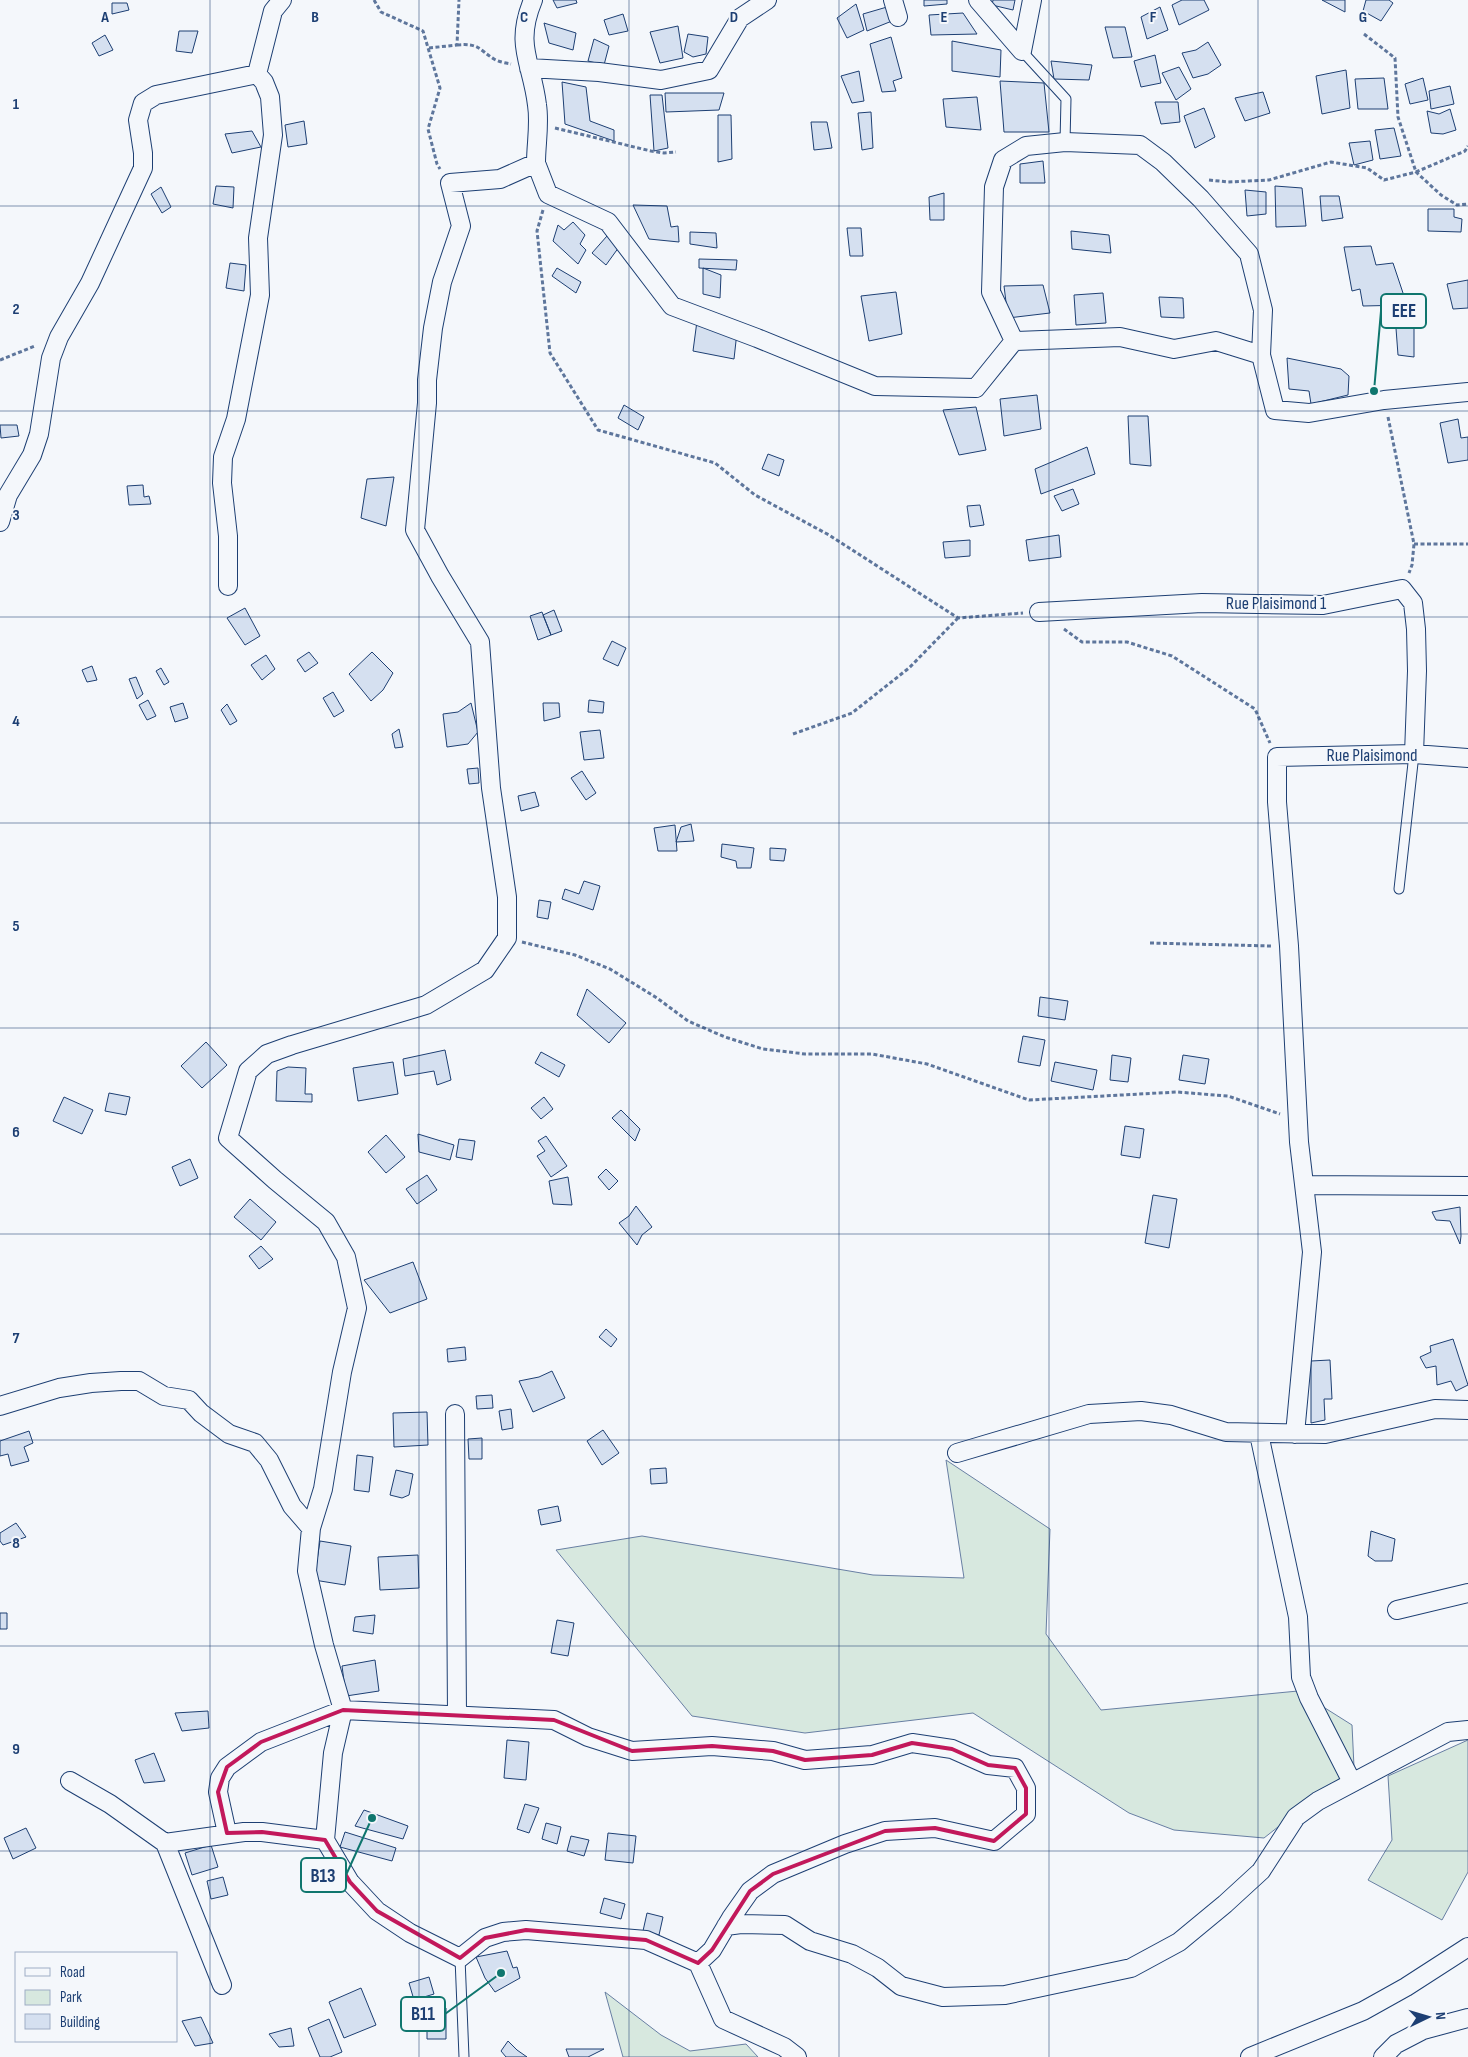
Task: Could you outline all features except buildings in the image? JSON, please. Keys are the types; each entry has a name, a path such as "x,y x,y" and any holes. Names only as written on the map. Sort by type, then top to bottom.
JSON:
{"street":[{"path":"257,74 273,11 282,0"},
{"path":"533,0 526,15 523,43 537,106 536,163 548,194 608,222 672,306 758,338 875,386 976,388 1014,341 1120,337 1174,349 1216,341 1261,355"},
{"path":"528,68 599,72 661,80 709,70 740,18 767,0"},
{"path":"893,0 898,18"},
{"path":"978,0 1022,51"},
{"path":"1022,51 1032,0"},
{"path":"0,522 8,495 32,455 39,434 51,358 60,337 90,284 104,249 143,168 143,153 138,120 143,103 156,95 257,74"},
{"path":"228,586 228,536 222,484 223,457 236,419 260,295 258,238 273,135 270,96 264,82 257,74"},
{"path":"1014,341 991,292 994,187 1003,160 1026,146 1065,142 1140,145 1174,172 1201,199 1249,254 1263,310 1261,355 1275,410 1309,413 1384,400 1468,392"},
{"path":"536,163 500,179 450,183 461,226 442,282 433,328 427,380 428,403 415,530 480,642 491,788 507,897 507,938 485,970 426,1005 267,1054 248,1071 228,1138 326,1222 346,1257 357,1308 342,1372 323,1489 311,1528 307,1571 324,1645 343,1710 333,1753 325,1840 350,1882 377,1911 410,1933 460,1958 485,1938 503,1932 526,1930 646,1940 698,1963 723,2019 784,2047 797,2057"},
{"path":"1402,589 1414,603 1416,629 1417,671 1414,754"},
{"name":"Rue Plaisimond 1","path":"1039,612 1202,603 1323,606 1402,589"},
{"name":"Rue Plaisimond","path":"1277,757 1414,754 1468,758"},
{"path":"1277,757 1277,802 1289,946 1298,1121 1312,1252 1295,1434"},
{"path":"1304,1185 1468,1186"},
{"path":"0,1406 59,1388 121,1381 139,1381 164,1396 189,1400 229,1434 255,1443 269,1460 292,1506 311,1528"},
{"path":"957,1453 1090,1414 1141,1411 1171,1415 1226,1432 1325,1434 1436,1408 1468,1410"},
{"path":"455,1414 457,1715"},
{"path":"1259,1434 1298,1617 1301,1677 1309,1698 1352,1782"},
{"path":"1398,1610 1468,1593"},
{"path":"227,1833 218,1792 220,1778 227,1767 261,1742 343,1710 554,1720 588,1737 632,1751 712,1746 773,1750 805,1760 872,1755 912,1743 952,1749 988,1765 1015,1768 1026,1788 1026,1814 994,1842 935,1828 885,1831 845,1844 773,1874 750,1891 712,1950 698,1963"},
{"path":"726,1926 741,1924 785,1925 810,1941 852,1954 878,1968 901,1986 943,1996 1005,1995 1131,1968 1179,1942 1261,1871 1296,1817 1318,1801 1448,1732 1468,1730"},
{"path":"70,1781 110,1804 165,1843 222,1985"},
{"path":"165,1843 227,1833 262,1832 325,1840"},
{"path":"1250,2057 1363,2011 1406,1987 1468,1947"},
{"path":"1383,2057 1396,2044 1423,2030 1468,2018"}],"lane":[{"path":"1022,51 1066,99 1065,142"},
{"path":"1399,889 1414,754"},
{"path":"460,1958 464,2057"}],"path":[{"path":"374,0 381,12 423,31 440,88 428,129 437,164 450,183"},
{"path":"457,44 459,0"},
{"path":"1364,34 1395,58 1398,117 1416,172 1441,195 1457,204 1468,204"},
{"path":"429,48 470,43 483,50 495,60 528,68"},
{"path":"537,123 634,148 664,153 676,152"},
{"path":"1174,172 1228,182 1269,180 1331,162 1367,168 1384,180 1416,172 1465,151 1468,146"},
{"path":"548,194 537,231 550,353 598,430 715,463 755,495 829,535 958,618 1039,612 1082,642 1127,642 1172,656 1255,709 1277,757"},
{"path":"0,360 60,337"},
{"path":"1384,400 1414,544 1412,565 1402,589"},
{"path":"1414,544 1468,544"},
{"path":"793,734 852,713 909,668 958,618"},
{"path":"507,938 575,955 610,969 657,998 688,1021 725,1037 763,1049 805,1054 872,1054 928,1064 1028,1100 1177,1092 1228,1096 1255,1104 1298,1121"},
{"path":"1150,943 1289,946"}],"highlighted area":[{"path":"343,1710 554,1720 632,1751 712,1746 773,1751 805,1760 872,1755 912,1743 952,1749 988,1765 1015,1768 1026,1788 1026,1814 994,1841 935,1828 885,1831 773,1874 750,1891 712,1950 698,1963 646,1940 526,1930 485,1938 460,1958 377,1911 350,1882 325,1840 262,1832 227,1833 218,1792 227,1767 261,1742"}],"green space":[{"path":"946,1460 1050,1529 1046,1634 1101,1710 1298,1691 1352,1725 1354,1767 1264,1838 1174,1830 1129,1813 973,1713 805,1733 692,1716 556,1550 642,1536 873,1575 964,1578"},
{"path":"1468,1740 1468,1872 1442,1920 1368,1880 1392,1840 1388,1776"},
{"path":"605,1992 661,2035 690,2051 746,2044 758,2057 623,2057"}],"place":[{"name":"EEE","path":"1374,391"},
{"name":"B13","path":"372,1818"},
{"name":"B11","path":"501,1973"}]}
